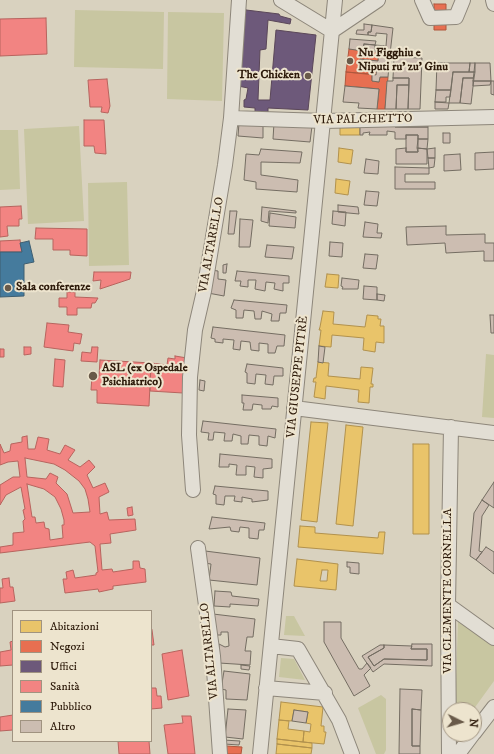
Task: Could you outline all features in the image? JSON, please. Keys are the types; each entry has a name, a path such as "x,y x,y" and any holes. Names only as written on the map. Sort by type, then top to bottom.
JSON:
{"street":[{"name":"VIA ALTARELLO","path":"193,490 189,435 190,377 195,330 204,291 231,118 239,0"},
{"path":"280,0 332,31 378,0"},
{"name":"VIA GIUSEPPE PITRÈ","path":"260,754 335,0"},
{"path":"422,0 430,18 456,16 463,0"},
{"path":"492,0 494,4"},
{"name":"VIA PALCHETTO","path":"231,118 324,121 494,117"},
{"path":"294,408 494,433"},
{"name":"VIA CLEMENTE CORNELLA","path":"449,754 448,605 451,427"},
{"name":"VIA ALTARELLO","path":"198,548 213,656 220,754"},
{"path":"448,605 494,638"},
{"path":"271,646 298,649 325,693 339,720 352,754"},
{"path":"266,688 325,693"},
{"path":"482,722 494,706"},
{"path":"458,754 467,742"}],"shaded area":[{"path":"75,10 164,12 163,69 74,67"},
{"path":"168,12 224,13 222,101 167,99"},
{"path":"79,126 84,221 28,224 24,129"},
{"path":"0,130 18,130 20,189 0,190"},
{"path":"127,182 129,265 89,266 88,183"},
{"path":"486,354 494,355 494,418 482,417"},
{"path":"286,616 294,616 305,636 284,635"},
{"path":"458,620 494,645 494,681 479,702 455,702"},
{"path":"281,658 294,659 305,680 279,677"},
{"path":"381,695 386,699 386,750 384,754 376,754 358,708"}],"building: Abitazioni":[{"path":"360,123 360,135 340,135 340,125"},
{"path":"339,148 353,150 351,164 338,162"},
{"path":"336,179 350,181 348,195 335,193"},
{"path":"327,274 339,275 338,288 325,287"},
{"path":"323,311 334,312 333,324 365,327 367,315 378,316 378,319 381,319 380,326 384,326 384,343 376,342 375,352 363,350 364,338 332,335 331,347 319,346 321,330 319,330"},
{"path":"318,362 329,363 328,376 360,379 361,367 373,368 371,384 373,384 373,387 370,387 369,403 358,402 359,390 326,386 325,399 314,397 316,382 313,382 314,378 316,378"},
{"path":"311,422 328,423 317,522 301,520"},
{"path":"346,425 363,427 353,526 336,524"},
{"path":"413,444 429,444 429,534 413,534"},
{"path":"300,526 315,527 315,533 378,538 379,532 385,532 383,554 298,547"},
{"path":"297,559 338,564 336,590 294,586","holes":["322,570 328,570 327,581 320,581"]},
{"path":"281,702 323,707 321,726 324,726 324,732 326,732 324,744 303,742 304,731 310,732 311,724 306,723 308,712 294,710 292,721 279,720"},
{"path":"279,720 289,721 288,729 304,731 303,742 277,739"},
{"path":"277,739 312,743 312,748 277,744"},
{"path":"277,744 312,748 311,754 276,754"}],"building: Negozi":[{"path":"434,4 446,4 446,30 434,30"},
{"path":"349,49 379,52 378,61 360,59 359,65 377,67 376,75 346,72"},
{"path":"346,72 372,74 372,81 379,82 380,77 388,77 385,109 377,109 379,89 345,86"},
{"path":"226,746 242,747 241,754 226,754"}],"building: Uffici":[{"path":"246,10 279,14 280,16 291,19 290,24 268,20 266,49 260,50 258,100 270,100 276,30 316,35 308,110 268,108 268,114 255,112 255,108 244,107 244,100 246,99 248,88 238,86 242,25"}],"building: Sanità":[{"path":"46,18 47,54 0,56 0,19"},
{"path":"107,79 110,106 108,113 101,112 102,107 90,107 88,80"},
{"path":"84,120 104,120 106,154 95,153 94,146 84,146"},
{"path":"21,206 22,219 19,219 19,226 7,226 8,236 0,237 0,207"},
{"path":"36,228 87,229 87,256 70,255 70,250 53,250 53,239 35,239"},
{"path":"20,240 22,252 0,252 0,241"},
{"path":"94,272 131,272 130,279 100,289 101,280 93,281"},
{"path":"67,292 75,292 75,297 98,298 95,303 92,303 91,308 77,308 77,315 67,315 67,307 59,307 59,298 67,298"},
{"path":"47,323 69,325 68,332 82,334 80,344 74,343 73,351 44,347"},
{"path":"24,347 31,347 31,354 24,355"},
{"path":"92,347 98,347 97,362 81,361 82,352 91,353"},
{"path":"0,349 4,349 4,357 0,357"},
{"path":"175,356 187,358 183,393 150,391 151,363 167,365 168,358 175,359"},
{"path":"55,359 65,360 63,387 53,386"},
{"path":"100,360 151,363 149,406 97,403 97,390 91,390 92,376 99,376"},
{"path":"27,436 28,449 35,449 38,437 49,439 47,450 60,454 65,445 75,450 68,460 80,467 89,460 95,467 87,475 93,488 105,483 109,492 99,497 100,514 107,512 109,520 135,519 136,530 110,534 111,543 100,544 102,570 112,569 113,572 133,569 133,561 139,561 140,568 145,569 146,582 113,586 113,589 99,592 98,589 65,593 63,579 67,579 66,572 73,570 75,578 96,575 98,572 95,546 90,542 0,553 0,547 13,545 13,533 24,532 23,521 25,519 23,510 25,509 21,487 6,495 0,505 0,485 13,477 20,477 18,461 0,465 0,444 4,453 10,451 11,444 22,442 22,437","holes":["25,458 54,464 65,470 79,481 85,489 90,512 73,513 67,494 56,483 58,477 50,473 46,479 27,477","27,484 44,489 55,497 61,509 64,520 64,525 62,525 63,538 50,540 49,529 45,528 44,522 36,523 35,517 32,517"]},
{"path":"132,507 133,515 128,516 127,508"},
{"path":"9,578 10,587 13,587 15,601 0,603 0,588 3,588 2,579"},
{"path":"152,630 154,645 152,645"},
{"path":"12,641 12,665 0,666 0,652 11,650 10,642"},
{"path":"182,650 189,696 168,700 162,654"},
{"path":"152,688 156,688 157,696 161,696 162,708 152,709"},
{"path":"12,715 12,730 0,731 0,717"},
{"path":"182,716 191,716 195,754 168,754 164,725 183,723"},
{"path":"118,742 149,742 150,754 119,754"}],"building: Pubblico":[{"path":"29,241 34,262 24,264 24,296 0,297 0,252 22,252 20,243"}],"building: Altro":[{"path":"364,24 372,25 371,32 368,32 368,35 356,34 357,30 364,30"},
{"path":"372,25 393,28 390,54 375,52 375,45 386,46 387,34 376,33 376,36 368,35 368,32 371,32"},
{"path":"350,39 376,41 375,45 364,44 363,51 349,49"},
{"path":"364,44 375,45 375,52 363,51"},
{"path":"379,52 390,54 388,77 380,77 379,82 372,81 372,74 376,75 377,67 359,65 360,59 378,61"},
{"path":"394,57 422,58 420,109 408,109 409,78 393,78"},
{"path":"437,63 470,63 469,72 453,72 451,90 436,90"},
{"path":"470,63 475,63 475,72 469,72"},
{"path":"475,63 490,63 491,81 473,81"},
{"path":"453,72 475,72 474,78 463,78 460,103 449,103"},
{"path":"393,78 409,78 409,85 397,85 396,109 385,109 387,81 393,81"},
{"path":"463,78 474,78 471,104 460,103"},
{"path":"473,81 491,81 490,85 473,86"},
{"path":"491,81 494,81 494,95 491,94"},
{"path":"397,85 409,85 408,109 396,109"},
{"path":"345,86 379,89 377,109 358,108 359,103 343,102"},
{"path":"436,90 451,90 450,97 446,97 446,102 435,102"},
{"path":"435,102 449,103 448,109 435,109"},
{"path":"239,123 263,125 263,138 238,136"},
{"path":"274,123 312,126 310,142 273,139"},
{"path":"360,123 395,123 395,127 428,127 428,139 418,139 418,135 406,135 406,139 395,139 395,132 387,131 387,135 369,135 370,132 360,135"},
{"path":"395,123 428,123 428,127 395,127"},
{"path":"443,133 450,133 450,143 443,143"},
{"path":"406,135 418,135 418,152 406,152"},
{"path":"418,139 428,139 427,149 417,148"},
{"path":"406,148 406,152 418,152 417,148 427,149 427,164 396,164 396,149"},
{"path":"435,148 435,158 428,158 427,149"},
{"path":"261,149 302,152 300,163 261,162 261,175 298,180 297,192 256,189 256,182 244,180 246,154 259,155"},
{"path":"494,152 494,169 475,170 475,153"},
{"path":"460,154 461,170 444,171 444,155"},
{"path":"428,158 435,158 434,167 429,168"},
{"path":"366,159 379,161 378,174 364,173"},
{"path":"395,167 429,168 429,174 405,174 405,182 435,182 435,189 395,189"},
{"path":"366,191 379,192 377,206 364,205"},
{"path":"338,205 358,207 359,214 338,212"},
{"path":"262,207 296,211 296,213 269,211 268,223 261,221"},
{"path":"230,211 237,211 234,234 228,234"},
{"path":"333,211 346,212 345,226 332,224"},
{"path":"270,213 296,217 295,228 269,226"},
{"path":"240,219 253,220 250,247 239,247"},
{"path":"365,222 378,224 377,233 382,233 381,238 363,237"},
{"path":"446,226 446,235 485,234 485,243 494,243 494,261 484,261 484,251 446,253 445,243 407,245 406,227"},
{"path":"330,242 343,243 342,257 329,256"},
{"path":"267,245 294,247 292,259 265,257"},
{"path":"365,254 378,255 376,269 363,268"},
{"path":"227,264 226,273 223,273 223,265"},
{"path":"211,270 218,271 218,279 226,280 224,296 208,293"},
{"path":"237,271 289,276 289,283 283,283 283,291 274,289 275,283 266,282 265,291 255,289 256,280 248,280 248,287 240,286 241,281 235,281"},
{"path":"342,278 359,280 358,289 342,289"},
{"path":"364,286 377,287 377,300 363,299"},
{"path":"377,294 385,295 384,301 377,300"},
{"path":"234,300 287,305 286,313 280,313 279,321 271,321 272,314 262,311 261,319 255,319 254,311 244,310 243,318 236,318 236,310 231,308"},
{"path":"490,315 494,315 494,333 491,333"},
{"path":"213,327 285,335 284,346 277,346 275,353 268,353 268,344 259,343 259,351 251,350 250,342 241,341 240,350 233,349 234,340 223,339 223,343 215,342 215,339 211,338"},
{"path":"319,346 325,347 323,363 318,362"},
{"path":"247,364 283,368 283,376 274,376 273,385 265,384 266,375 256,374 255,384 247,383 247,373 245,372"},
{"path":"200,380 205,381 204,391 199,390"},
{"path":"242,395 278,398 278,407 272,406 271,409 262,409 262,405 253,404 252,410 243,410 244,403 242,403"},
{"path":"203,421 276,429 275,438 268,436 267,446 259,445 259,436 249,435 248,444 241,444 241,436 233,434 232,441 224,441 225,433 214,432 213,440 208,440 209,433 201,432"},
{"path":"220,454 272,459 272,468 263,469 263,478 254,477 255,467 246,466 246,475 236,475 237,465 229,464 229,467 219,467"},
{"path":"494,482 494,508 482,500"},
{"path":"215,486 268,491 268,500 252,502 252,499 242,497 242,502 234,501 235,496 225,496 224,505 216,504 216,495 213,494"},
{"path":"482,500 489,505 482,516 479,551 482,552 476,560 470,556 474,513"},
{"path":"212,517 265,523 264,530 259,530 258,539 249,538 249,528 240,527 239,532 231,531 230,527 209,529"},
{"path":"486,547 494,552 494,574 476,560"},
{"path":"205,551 260,558 257,585 209,580 211,564 204,563"},
{"path":"347,562 359,563 359,574 350,573 350,567 347,567"},
{"path":"215,591 231,592 232,596 259,599 258,606 230,604 230,607 214,606"},
{"path":"213,614 255,619 253,637 247,637 245,651 251,651 250,665 219,663 219,644 225,647 229,646 228,632 221,632 221,635 214,635"},
{"path":"324,622 341,622 341,638 359,669 362,669 367,663 371,668 364,675 370,686 354,696 324,642"},
{"path":"412,644 432,644 432,666 384,664 373,672 362,656 380,645 384,645 384,648 368,657 374,666 384,659 427,660 427,649 411,649"},
{"path":"384,645 412,646 411,649 427,649 427,660 384,659 374,666 368,657 384,648"},
{"path":"241,665 250,666 249,670 241,669"},
{"path":"224,671 250,674 247,700 226,699 226,690 221,689"},
{"path":"400,689 422,690 421,710 412,709 412,746 420,746 420,754 399,754"},
{"path":"228,709 246,710 243,739 225,737"},
{"path":"412,709 421,710 420,746 412,746"},
{"path":"294,710 308,712 306,723 292,721"},
{"path":"223,740 240,741 239,745 224,744"}],"place":[{"name":"Nu Figghiu e Niputi ru' zu' Ginu","path":"350,61"},
{"name":"The Chicken","path":"308,76"},
{"name":"Sala conferenze","path":"8,288"},
{"name":"ASL (ex Ospedale Psichiatrico)","path":"93,376"}]}
